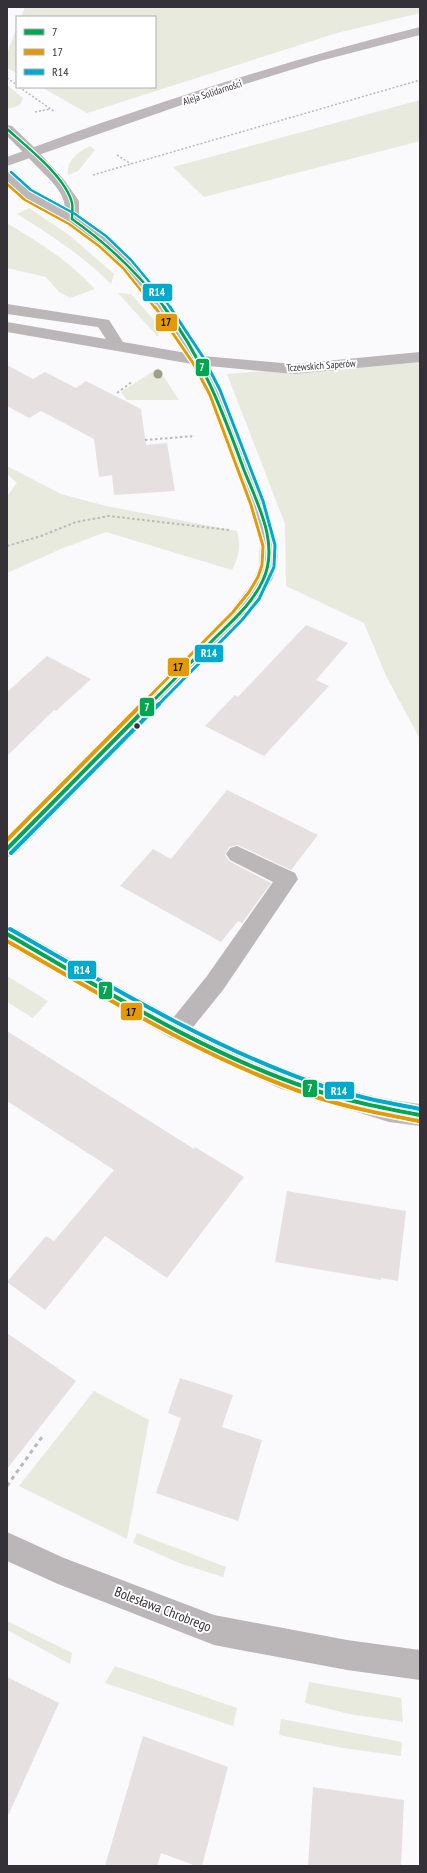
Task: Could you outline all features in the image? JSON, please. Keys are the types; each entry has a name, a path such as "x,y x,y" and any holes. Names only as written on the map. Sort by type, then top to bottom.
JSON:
{"main road":[{"name":"Aleja Solidarności","path":"7,162 112,124 267,74 420,30"}],"street":[{"path":"7,129 32,153 60,184 72,201 72,219"},
{"path":"7,176 28,195 72,219 103,241 126,264 172,319 198,360 215,393 257,503 269,545 268,566 263,580 254,595 237,616 7,849"},
{"path":"7,309 104,323 117,346"},
{"name":"Tczewskich Saperów","path":"7,327 198,360 294,369 420,357"},
{"path":"177,1030 215,983 287,879 237,854"},
{"path":"7,934 177,1030 287,1081 389,1112 420,1115"},
{"name":"Bolesława Chrobrego","path":"7,1546 58,1570 214,1630 348,1655 420,1665"}],"path":[{"path":"7,78 16,85"},
{"path":"60,184 420,80"},
{"path":"21,88 50,109"},
{"path":"145,440 202,436"},
{"path":"7,546 41,536 76,522 109,516 230,530"},
{"path":"7,1486 44,1434"}],"shaded area":[{"path":"25,7 420,7 420,13 337,33 87,113 43,88 156,88 156,16 21,16"},
{"path":"16,30 16,72 7,68 7,53"},
{"path":"7,85 23,98 19,105 7,109"},
{"path":"420,100 420,141 204,197 173,167"},
{"path":"90,146 95,150 78,171 68,175 69,165 74,157"},
{"path":"29,208 69,235 114,274 111,284 66,246 17,214"},
{"path":"7,223 43,245 75,269 95,289 70,298 59,292 46,277 7,268"},
{"path":"118,293 131,294 160,327 158,337"},
{"path":"420,359 420,739 387,678 364,623 286,586 285,524 227,374"},
{"path":"158,368 179,400 127,400 121,392"},
{"path":"7,466 61,494 106,506 237,531 239,542 238,556 232,570 106,532 61,549 7,573 7,496 17,483 7,474"},
{"path":"7,976 48,1001 33,1018 7,1002"},
{"path":"94,1391 149,1420 127,1539 19,1486"},
{"path":"137,1533 226,1567 223,1577 182,1564 133,1543"},
{"path":"7,1621 72,1653 70,1664 7,1630"},
{"path":"115,1666 237,1708 233,1726 105,1683"},
{"path":"309,1682 401,1698 403,1722 349,1714 305,1703"},
{"path":"281,1719 402,1742 401,1756 343,1748 279,1735"}],"building":[{"path":"7,365 33,379 45,372 76,388 86,381 141,409 146,445 167,443 175,491 114,495 112,475 99,477 94,439 41,411 29,418 7,406"},
{"path":"306,625 348,643 316,680 329,686 264,756 205,726 235,695 238,697"},
{"path":"47,656 91,679 56,711 54,710 7,756 7,692"},
{"path":"227,790 318,835 291,870 238,845 229,847 225,855 229,861 271,883 242,923 238,921 221,942 120,886 153,849 171,859"},
{"path":"7,1031 194,1149 195,1147 244,1177 167,1278 105,1236 45,1310 7,1282 46,1236 54,1241 114,1170 7,1101"},
{"path":"287,1191 406,1211 398,1281 381,1278 381,1280 275,1262"},
{"path":"7,1333 76,1381 7,1469"},
{"path":"180,1378 233,1395 222,1427 262,1440 238,1521 156,1493 181,1418 168,1413"},
{"path":"7,1677 59,1703 7,1818"},
{"path":"143,1736 228,1767 202,1866 196,1866 161,1853 157,1866 105,1866"},
{"path":"313,1787 404,1800 401,1866 308,1866"}],"transit line":[{"name":"7","path":"7,129 34,154 62,184 72,203 72,219"},
{"name":"R14","path":"11,172 31,190 75,214 106,236 131,260 177,316 203,357 220,390 263,501 275,545 274,567 268,583 259,599 242,620 11,853"},
{"name":"17","path":"7,184 25,200 69,224 99,246 123,268 167,323 193,363 210,395 251,505 263,546 262,565 258,577 249,592 233,612 7,840"},
{"name":"7","path":"7,849 237,616 252,599 260,586 264,579 268,565 269,553 266,529 227,422 205,371 181,331 138,275 100,239 72,219"},
{"name":"R14","path":"10,929 157,1012 260,1062 312,1083 366,1099 420,1109"},
{"name":"7","path":"7,934 155,1018 258,1068 311,1089 365,1105 420,1115"},
{"name":"17","path":"7,941 155,1025 257,1075 310,1095 364,1111 419,1121"}]}
